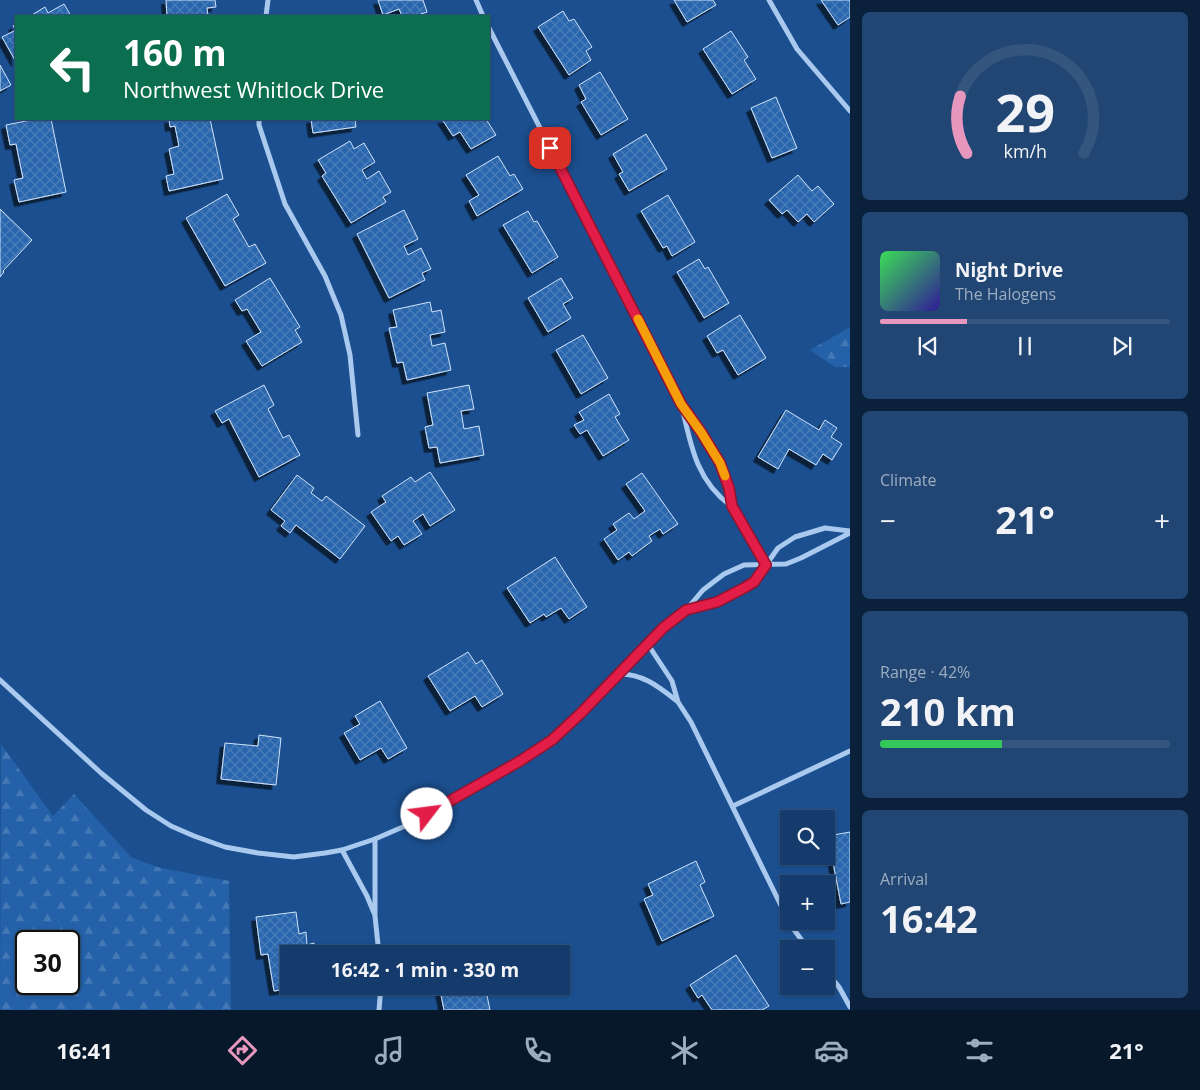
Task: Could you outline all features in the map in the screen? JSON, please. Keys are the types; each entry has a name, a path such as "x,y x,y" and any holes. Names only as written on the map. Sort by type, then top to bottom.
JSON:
{"street":[{"path":"266,15 268,0"},
{"path":"476,0 483,15"},
{"path":"769,0 797,49 850,110"},
{"path":"490,30 681,404 720,463 729,488 732,506 766,565"},
{"path":"259,120 285,204 325,276 341,315 350,355 358,435"},
{"path":"681,404 692,453 701,472 717,496 732,506"},
{"path":"686,610 717,602 735,594 754,582 778,548 795,537 825,528 850,532"},
{"path":"0,680 101,773 146,810 171,826 225,847 258,853 294,857 342,850 375,839 412,823 520,761 552,740 580,714 647,643 686,610 703,590 724,574 744,565 786,564 850,532"},
{"path":"647,643 672,681 678,702"},
{"path":"618,674 630,674 644,679 664,690 678,702 691,722 790,924 802,940"},
{"path":"733,806 850,751"},
{"path":"375,839 375,916 377,945"},
{"path":"342,850 363,888 375,916"},
{"path":"835,982 850,1007"},
{"path":"380,1010 381,995"}],"green space":[{"path":"850,327 850,367 835,367 810,350"},
{"path":"1,744 53,816 74,794 131,857 157,867 229,881 231,1010 0,1010"}],"building":[{"path":"166,0 215,0 216,7 207,8 208,15 167,15"},
{"path":"378,0 423,0 427,12 418,15 402,15 399,9 383,15"},
{"path":"674,0 713,0 716,5 687,22"},
{"path":"821,0 850,0 850,17 838,25"},
{"path":"64,4 70,15 32,15 45,7 48,13"},
{"path":"563,11 569,21 574,19 592,47 586,51 591,60 569,75 538,27"},
{"path":"15,30 15,60 2,37"},
{"path":"731,31 748,57 744,60 756,79 732,94 703,49"},
{"path":"0,65 11,85 0,91"},
{"path":"600,72 628,119 601,135 581,102 586,99 579,85"},
{"path":"776,97 797,148 772,158 751,108"},
{"path":"31,120 51,120 66,192 19,202 14,180 23,178 16,144 10,145 6,125"},
{"path":"169,120 210,120 223,179 169,191 166,176 174,174 169,149 179,146 175,126 170,127"},
{"path":"311,120 355,120 356,127 313,133"},
{"path":"443,120 487,120 496,135 471,149 460,132 453,136"},
{"path":"646,134 667,169 629,191 619,174 623,172 613,154"},
{"path":"350,141 354,149 364,143 375,162 362,170 367,179 379,171 391,192 383,197 386,202 351,223 322,176 326,173 318,160"},
{"path":"498,156 510,176 514,174 523,189 477,216 469,201 479,195 466,175"},
{"path":"798,175 812,191 818,186 834,204 814,222 807,214 798,222 787,210 782,214 769,200"},
{"path":"227,194 239,215 233,219 249,247 255,244 266,263 225,286 186,218"},
{"path":"668,195 695,242 672,256 667,246 663,248 641,211"},
{"path":"0,209 32,240 3,271 0,277"},
{"path":"404,210 418,239 404,246 408,255 421,248 431,269 422,273 425,280 389,298 357,234"},
{"path":"528,211 534,222 537,221 558,257 532,273 503,225"},
{"path":"699,259 705,269 708,267 729,303 704,318 677,272"},
{"path":"270,278 300,327 295,330 302,342 262,366 246,341 261,332 247,309 242,311 235,300"},
{"path":"561,278 573,298 563,304 571,318 548,332 528,298"},
{"path":"430,302 432,312 441,310 445,332 430,335 432,346 445,343 451,370 407,380 403,362 397,363 389,328 397,327 393,310"},
{"path":"740,315 766,358 738,375 723,350 717,353 707,336"},
{"path":"583,335 608,378 581,394 556,350"},
{"path":"264,385 274,405 268,409 283,438 289,435 300,455 259,477 229,419 222,423 215,411"},
{"path":"469,385 474,409 461,411 464,429 479,426 484,455 440,463 437,447 429,448 425,427 433,425 427,393"},
{"path":"609,394 620,414 615,417 629,440 603,456 587,430 580,434 574,425 584,420 579,412"},
{"path":"786,410 819,430 825,420 837,428 831,437 842,444 832,460 823,454 816,465 789,449 778,469 758,457"},
{"path":"430,472 455,510 430,526 423,514 413,521 422,534 404,545 398,536 391,541 371,512 386,502 382,496 411,477 415,482"},
{"path":"642,473 678,524 663,534 660,529 649,536 652,541 632,556 629,552 618,560 604,539 617,530 613,524 629,513 634,519 645,511 626,484"},
{"path":"297,475 314,488 311,493 322,501 326,496 365,526 340,559 296,525 290,533 281,526 285,521 271,510"},
{"path":"555,557 587,607 569,619 561,608 546,617 544,614 530,623 507,588"},
{"path":"468,652 476,664 482,660 503,694 482,707 475,696 450,711 428,676"},
{"path":"380,701 407,748 388,759 381,748 360,760 344,733 360,724 355,716"},
{"path":"259,735 281,738 276,785 221,779 225,743 258,746"},
{"path":"850,832 850,902 841,904 834,865 835,835"},
{"path":"696,861 705,882 700,885 714,916 662,941 644,899 653,895 648,884"},
{"path":"296,912 299,934 306,932 307,945 280,945 280,990 274,991 268,954 261,955 256,917"},
{"path":"736,955 769,1006 762,1010 712,1010 702,995 698,998 690,985"},
{"path":"441,995 487,995 490,1010 444,1010"}],"slow traffic":[{"path":"638,319 681,404 720,463 725,476"}],"route":[{"path":"427,814 520,761 552,740 580,714 663,628 686,610 717,602 735,594 754,582 766,565 732,506 729,488 720,463 681,404 550,148"}]}
